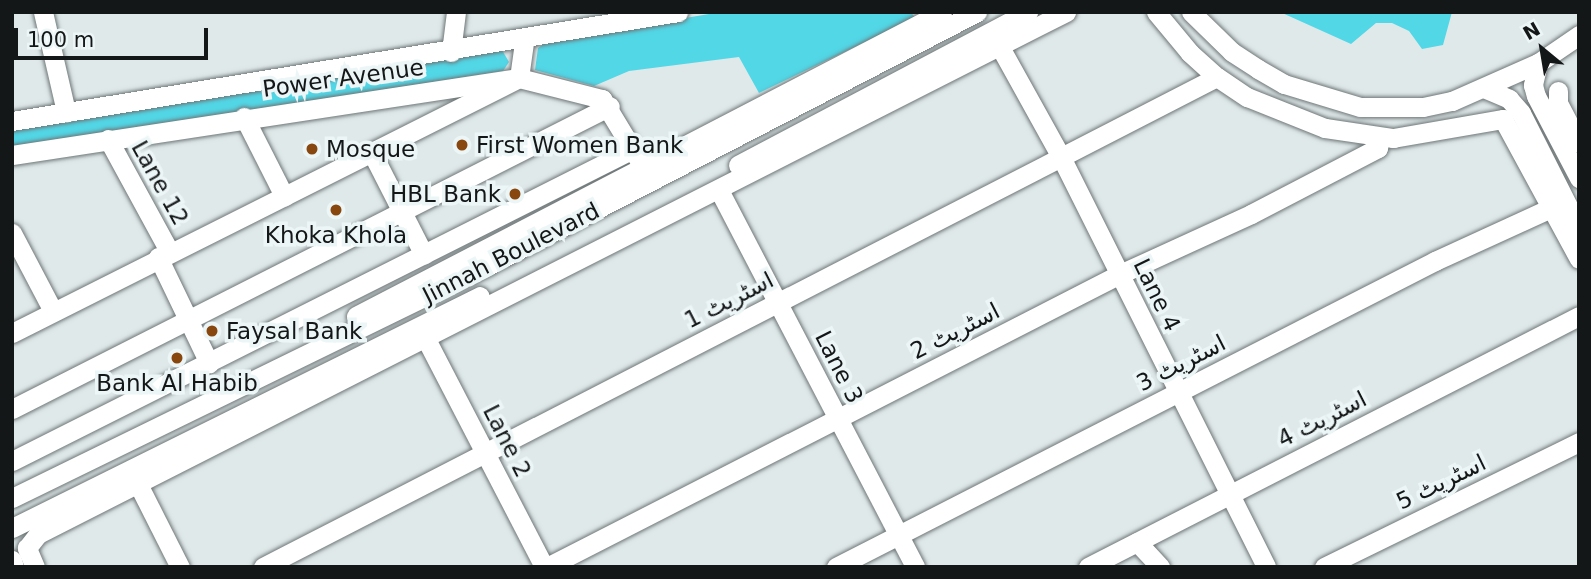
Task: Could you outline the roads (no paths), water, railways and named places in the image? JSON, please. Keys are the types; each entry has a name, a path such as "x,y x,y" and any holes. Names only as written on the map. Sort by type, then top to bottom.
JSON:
{"street":[{"path":"43,12 66,112"},
{"path":"451,52 456,12"},
{"name":"Power Avenue","path":"12,121 524,41 616,18 678,12"},
{"name":"Jinnah Boulevard","path":"12,498 488,266 976,12"},
{"name":"Jinnah Boulevard","path":"12,528 719,176 1028,12"},
{"path":"35,567 27,548 38,534 139,486 1066,12"},
{"path":"1156,12 1190,53 1217,76 1274,110 1325,128 1380,138 1423,136 1503,119 1579,259"},
{"path":"1191,12 1232,52 1284,84 1360,107 1396,108 1452,102 1486,89 1538,63 1578,36"},
{"path":"12,461 424,255 637,157 929,15"},
{"path":"12,333 164,254 519,78 524,41"},
{"name":"Lane 4","path":"1000,47 1062,159 1176,393 1266,567"},
{"path":"1538,63 1533,85 1536,96 1579,178"},
{"name":"اسٹریٹ 1","path":"262,567 1062,159 1217,76"},
{"name":"Power Avenue","path":"12,155 244,117 519,78 589,92 610,106"},
{"path":"1274,110 1284,84"},
{"path":"1486,89 1509,99 1521,113 1579,228"},
{"path":"1559,91 1558,103 1579,143"},
{"path":"12,410 187,319 405,213 610,106 637,157"},
{"path":"244,117 284,196"},
{"name":"اسٹریٹ 2","path":"545,567 1120,274 1378,148 1380,138"},
{"name":"Lane 12","path":"108,139 164,254 187,319 209,363"},
{"path":"372,153 405,213 424,255"},
{"path":"12,491 637,157"},
{"name":"Lane 3","path":"719,190 915,567"},
{"name":"اسٹریٹ 3","path":"836,567 1435,261 1551,208"},
{"path":"12,233 53,311"},
{"name":"اسٹریٹ 4","path":"1088,567 1579,316"},
{"name":"Lane 2","path":"426,338 545,567"},
{"name":"اسٹریٹ 5","path":"1325,567 1579,442"},
{"path":"139,486 180,567"},
{"path":"1137,542 1160,567"},
{"path":"12,560 14,567"}],"place":[{"name":"First Women Bank","path":"462,145"},
{"name":"Mosque","path":"312,149"},
{"name":"HBL Bank","path":"515,194"},
{"name":"Khoka Khola","path":"336,210"},
{"name":"Faysal Bank","path":"212,331"},
{"name":"Bank Al Habib","path":"177,358"}]}
